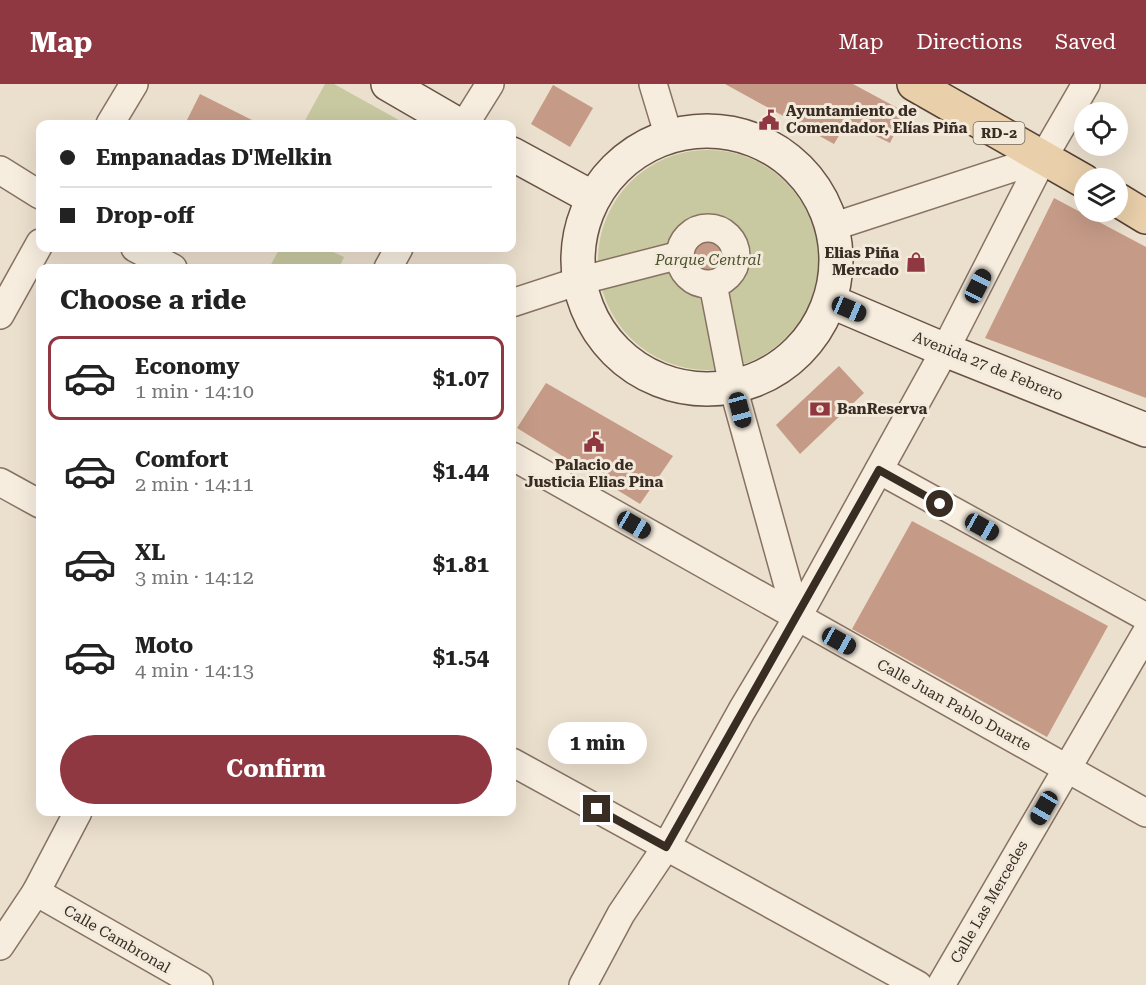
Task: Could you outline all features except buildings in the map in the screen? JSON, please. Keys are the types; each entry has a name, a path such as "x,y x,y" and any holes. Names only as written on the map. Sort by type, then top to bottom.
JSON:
{"main road":[{"name":"RD-2","path":"914,84 1074,176"},
{"path":"1128,207 1146,217"}],"street":[{"path":"112,120 134,84"},
{"path":"388,84 450,120"},
{"path":"468,120 490,84"},
{"path":"652,84 669,136"},
{"path":"583,985 621,914 666,847 742,710 797,618 945,350 1043,158 1086,84"},
{"path":"710,131 751,139 788,159 816,190 832,228 837,264 830,301 816,331 794,357 765,376 733,387 692,389 651,377 617,353 592,320 579,281 579,238 593,198 613,171 639,150 669,136 710,131"},
{"path":"516,156 593,198"},
{"path":"832,228 1043,158"},
{"path":"0,170 36,192"},
{"path":"709,228 719,230 728,236 737,254 735,264 722,280 713,284 703,284 686,273 680,255 685,239 699,230 709,228"},
{"path":"0,315 36,250"},
{"path":"143,252 165,264"},
{"path":"516,302 579,281 680,255"},
{"path":"713,284 733,387 797,618"},
{"name":"Avenida 27 de Febrero","path":"830,301 945,350 1146,430"},
{"name":"Calle Juan Pablo Duarte","path":"516,458 1146,813"},
{"path":"879,470 1146,617"},
{"path":"0,482 36,502"},
{"name":"Calle Las Mercedes","path":"941,985 1146,633"},
{"path":"516,764 918,985"},
{"path":"0,946 36,892 76,816"},
{"name":"Calle Cambronal","path":"36,892 199,985"}],"green space":[{"path":"325,84 334,84 399,120 305,120"},
{"name":"Parque Central","path":"697,150 719,150 750,158 769,168 786,182 800,199 810,218 818,249 818,271 810,302 800,321 786,338 769,352 750,362 719,370 697,370 656,357 638,345 623,330 606,302 598,271 598,249 611,208 623,190 638,175 666,158"},
{"path":"278,252 333,252 344,257 341,264 271,264"}],"place":[{"name":"Ayuntamiento de Comendador, Elías Piña","path":"769,120"},
{"name":"Elias Piña Mercado","path":"916,262"},
{"name":"BanReserva","path":"820,409"},
{"name":"Palacio de Justicia Elias Pina","path":"594,442"}],"route":[{"path":"597,809 666,847 879,470 940,504"}]}
